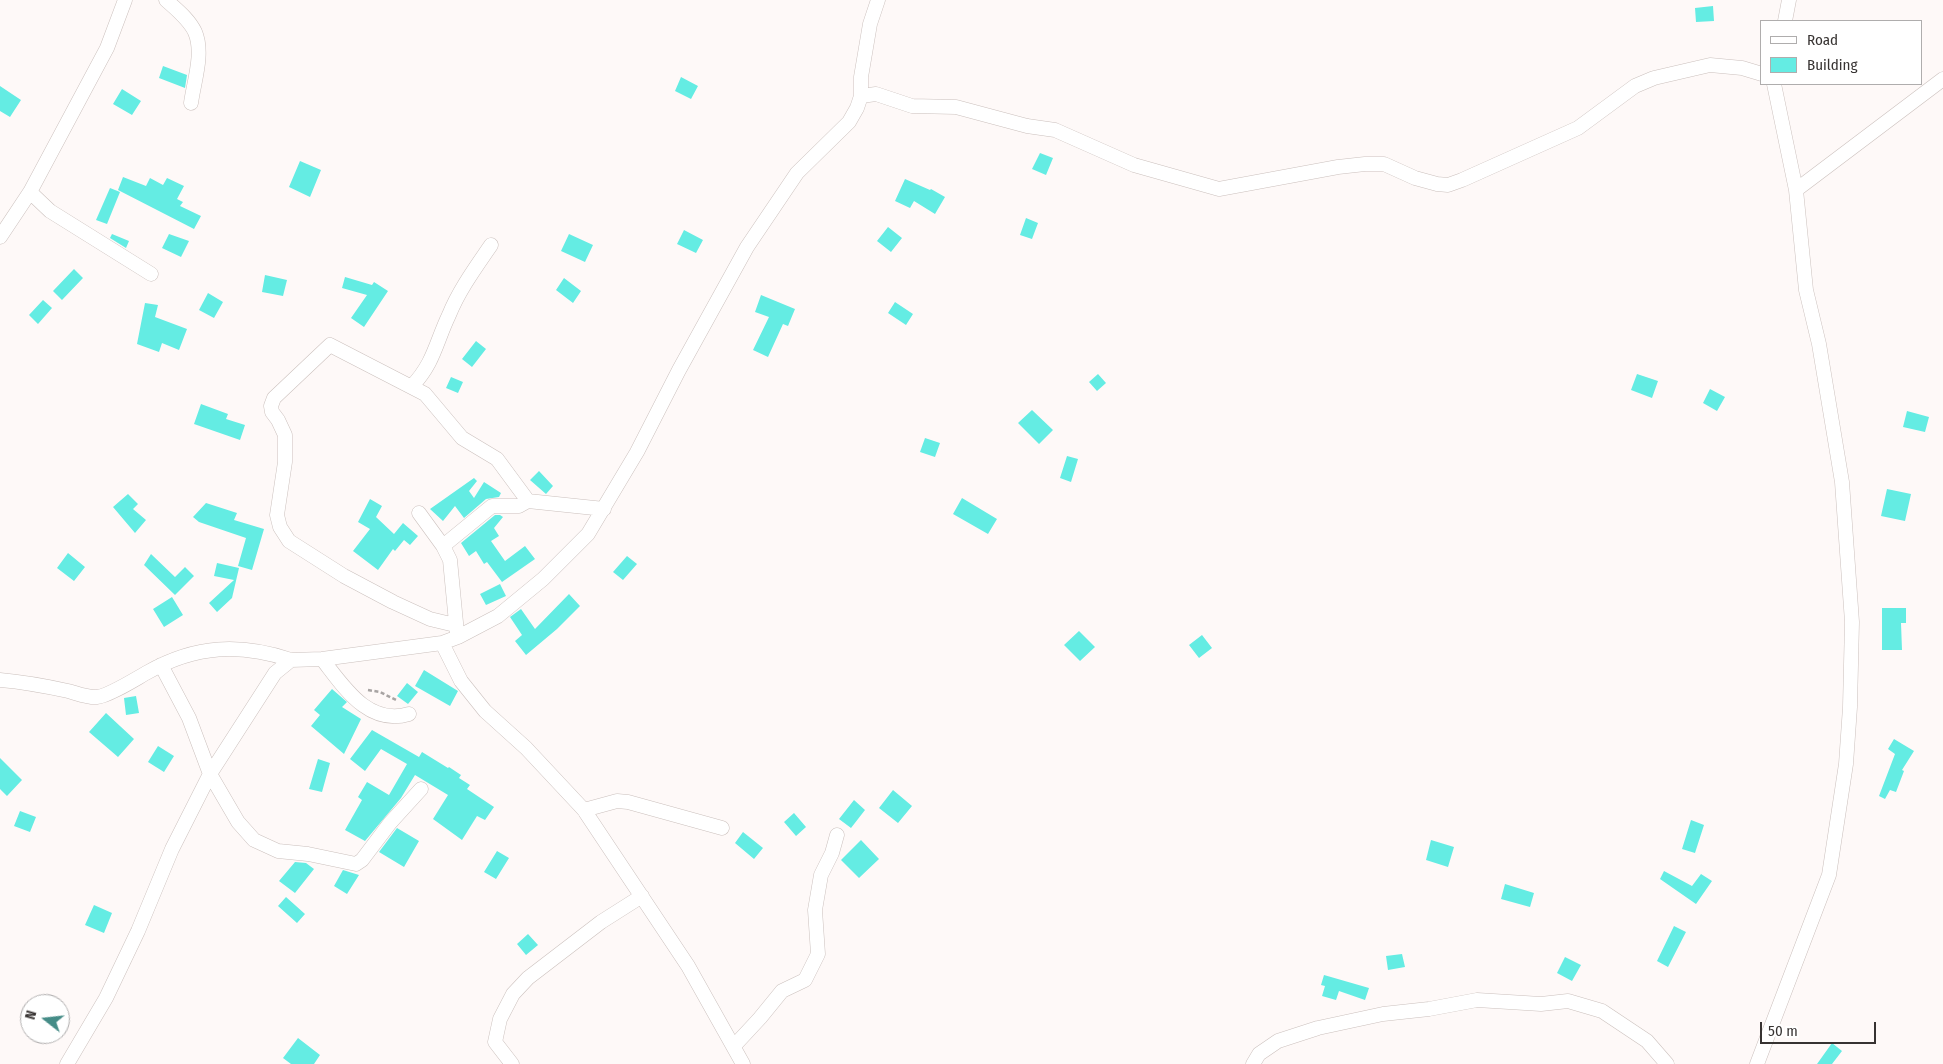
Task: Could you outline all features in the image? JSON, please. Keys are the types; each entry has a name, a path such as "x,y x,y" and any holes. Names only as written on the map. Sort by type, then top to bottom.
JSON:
{"street":[{"path":"0,236 30,192 107,48 125,0"},
{"path":"166,0 183,16 195,32 199,50 190,103"},
{"path":"0,680 27,682 98,697 122,687 161,665 190,655 218,649 242,648 269,653 291,660 322,659 442,644 457,631 498,616 543,579 588,534 637,452 679,370 747,247 797,173 848,122 857,108 861,96 861,76 869,33 878,0"},
{"path":"1785,20 1789,0"},
{"path":"861,96 876,94 912,106 956,107 1027,126 1055,130 1134,165 1207,187 1220,189 1338,167 1365,164 1384,164 1415,178 1448,185 1578,128 1635,86 1654,78 1710,65 1742,68 1760,73"},
{"path":"1796,190 1943,79"},
{"path":"1757,1064 1829,875 1846,764 1850,707 1852,622 1842,482 1819,344 1806,290 1796,190 1774,85"},
{"path":"30,192 50,211 151,274"},
{"path":"412,386 423,374 439,343 449,314 491,245"},
{"path":"457,631 344,576 289,541 280,527 278,516 285,462 285,436 272,412 271,406 274,398 330,345 425,394 462,438 497,458 528,501"},
{"path":"443,546 492,506 519,506 528,501 604,509"},
{"path":"418,513 443,546 450,560 457,631"},
{"path":"442,644 461,680 484,711 526,748 584,810 688,966 743,1064"},
{"path":"322,659 350,694 361,704 388,716 398,717 409,714"},
{"path":"67,1064 106,998 138,931 172,849 210,774 275,673 291,660"},
{"path":"161,665 189,718 210,774 238,822 254,840 278,851 308,854 356,864 362,860 390,823 421,789"},
{"path":"584,810 617,801 628,802 722,828"},
{"path":"734,1046 782,992 805,980 818,954 814,910 821,874 832,853 837,835"},
{"path":"512,1064 495,1042 500,1019 513,994 528,978 601,922 642,896"},
{"path":"1253,1064 1259,1054 1278,1041 1318,1028 1383,1014 1429,1009 1477,1000 1541,1004 1568,1001 1602,1011 1648,1041 1667,1064"}],"path":[{"path":"350,694 371,690 380,692 404,706 409,714"}],"building":[{"path":"1713,6 1714,21 1696,22 1695,8"},
{"path":"163,66 187,75 185,88 159,78"},
{"path":"681,77 698,86 691,99 675,91"},
{"path":"0,86 21,100 10,117 0,111"},
{"path":"122,89 141,101 132,115 113,104"},
{"path":"1040,153 1053,158 1046,175 1032,169"},
{"path":"300,161 321,170 310,197 289,187"},
{"path":"123,177 146,186 150,178 163,185 167,178 184,186 177,199 183,202 180,206 201,216 194,229 118,190"},
{"path":"905,179 931,189 945,197 935,214 914,201 910,208 895,201"},
{"path":"110,188 120,192 107,224 96,220"},
{"path":"1026,218 1038,223 1032,239 1020,235"},
{"path":"888,227 902,238 891,252 877,241"},
{"path":"684,230 703,240 696,253 677,244"},
{"path":"112,234 129,241 126,248 110,238"},
{"path":"169,234 189,241 181,257 162,248"},
{"path":"569,234 593,245 585,262 561,251"},
{"path":"74,269 83,278 62,300 53,291"},
{"path":"265,275 287,280 283,296 262,292"},
{"path":"345,277 372,285 374,282 388,291 364,327 351,318 367,295 342,288"},
{"path":"564,278 581,291 573,303 556,290"},
{"path":"208,293 223,302 214,318 199,310"},
{"path":"761,295 795,309 788,326 783,324 768,357 753,350 769,317 755,312"},
{"path":"43,300 52,308 38,324 29,315"},
{"path":"895,302 913,314 906,325 888,313"},
{"path":"145,303 158,305 155,317 187,329 179,350 162,343 159,352 137,344"},
{"path":"476,341 486,349 472,367 462,359"},
{"path":"1098,374 1106,383 1097,391 1089,382"},
{"path":"1637,374 1658,381 1652,398 1631,390"},
{"path":"451,377 463,382 458,393 446,388"},
{"path":"1710,389 1725,397 1717,411 1703,403"},
{"path":"201,404 228,414 226,419 245,425 240,440 194,424"},
{"path":"1032,410 1053,430 1039,444 1018,423"},
{"path":"1907,411 1929,417 1925,432 1903,427"},
{"path":"925,438 940,443 935,457 920,452"},
{"path":"1067,456 1078,459 1071,482 1060,478"},
{"path":"539,471 553,486 546,494 530,480"},
{"path":"474,478 477,481 469,491 474,498 484,482 501,493 499,497 486,499 464,518 455,506 443,521 430,509"},
{"path":"1887,489 1911,494 1905,521 1881,516"},
{"path":"128,494 138,504 133,509 146,520 135,533 113,507"},
{"path":"962,498 997,519 988,534 953,514"},
{"path":"370,499 382,506 376,517 394,534 403,523 418,536 410,545 404,540 395,551 393,549 378,570 353,551 370,529 358,522"},
{"path":"206,503 237,513 234,520 264,529 252,570 238,566 246,538 199,522 193,517"},
{"path":"495,515 503,517 494,528 499,536 491,541 505,561 525,546 535,559 502,582 487,562 484,564 476,551 469,556 461,543"},
{"path":"68,553 85,567 74,581 57,568"},
{"path":"151,554 175,577 185,567 194,576 175,595 144,565"},
{"path":"627,556 637,564 623,580 613,572"},
{"path":"217,563 239,568 232,598 217,612 209,603 234,580 214,576"},
{"path":"500,584 506,596 486,605 480,594"},
{"path":"569,594 580,606 557,629 526,655 515,641 522,635 510,617 521,609 535,629"},
{"path":"172,597 183,615 164,627 153,609"},
{"path":"1882,608 1906,608 1906,623 1901,623 1902,650 1882,650"},
{"path":"1079,631 1095,647 1080,661 1064,645"},
{"path":"1202,635 1212,648 1199,658 1189,645"},
{"path":"424,670 458,691 450,706 415,686"},
{"path":"407,683 418,692 408,704 397,696"},
{"path":"332,689 347,702 342,707 361,719 344,754 311,726 320,715 314,710"},
{"path":"136,696 139,713 126,715 124,698"},
{"path":"106,713 134,739 118,757 89,732"},
{"path":"372,730 419,757 422,752 461,775 459,778 470,785 467,789 494,807 485,820 477,816 462,840 433,819 448,795 415,775 401,798 365,841 345,830 362,800 358,797 367,782 389,795 407,764 381,749 365,771 350,759"},
{"path":"1894,739 1914,751 1902,770 1904,771 1896,792 1890,790 1885,799 1879,796 1895,754 1888,749"},
{"path":"158,746 174,756 164,772 148,762"},
{"path":"0,758 22,780 7,796 0,789"},
{"path":"318,759 330,763 322,792 309,789"},
{"path":"893,790 912,806 898,823 879,808"},
{"path":"854,800 865,810 851,828 839,819"},
{"path":"20,811 36,817 30,832 14,826"},
{"path":"794,813 806,827 796,836 784,822"},
{"path":"1691,820 1704,825 1695,853 1682,849"},
{"path":"397,828 419,841 404,867 379,852"},
{"path":"743,832 763,848 754,859 735,843"},
{"path":"861,840 879,859 859,878 841,860"},
{"path":"1431,840 1454,847 1448,867 1426,860"},
{"path":"497,851 509,858 496,879 484,872"},
{"path":"295,862 306,863 314,869 295,893 279,881"},
{"path":"343,870 359,875 347,894 334,886"},
{"path":"1664,871 1692,886 1701,874 1712,881 1696,904 1660,879"},
{"path":"1505,884 1534,893 1530,907 1501,899"},
{"path":"286,897 305,914 297,923 278,906"},
{"path":"94,905 112,913 104,933 85,925"},
{"path":"1674,926 1686,932 1668,967 1657,961"},
{"path":"528,934 538,945 526,955 517,944"},
{"path":"1402,954 1405,967 1388,970 1386,956"},
{"path":"1565,957 1581,965 1572,981 1557,973"},
{"path":"1324,975 1369,988 1365,1000 1339,991 1336,1000 1322,996 1325,986 1321,985"},
{"path":"298,1038 320,1055 314,1064 291,1064 283,1058"},
{"path":"1832,1043 1842,1051 1832,1064 1817,1064"}]}
